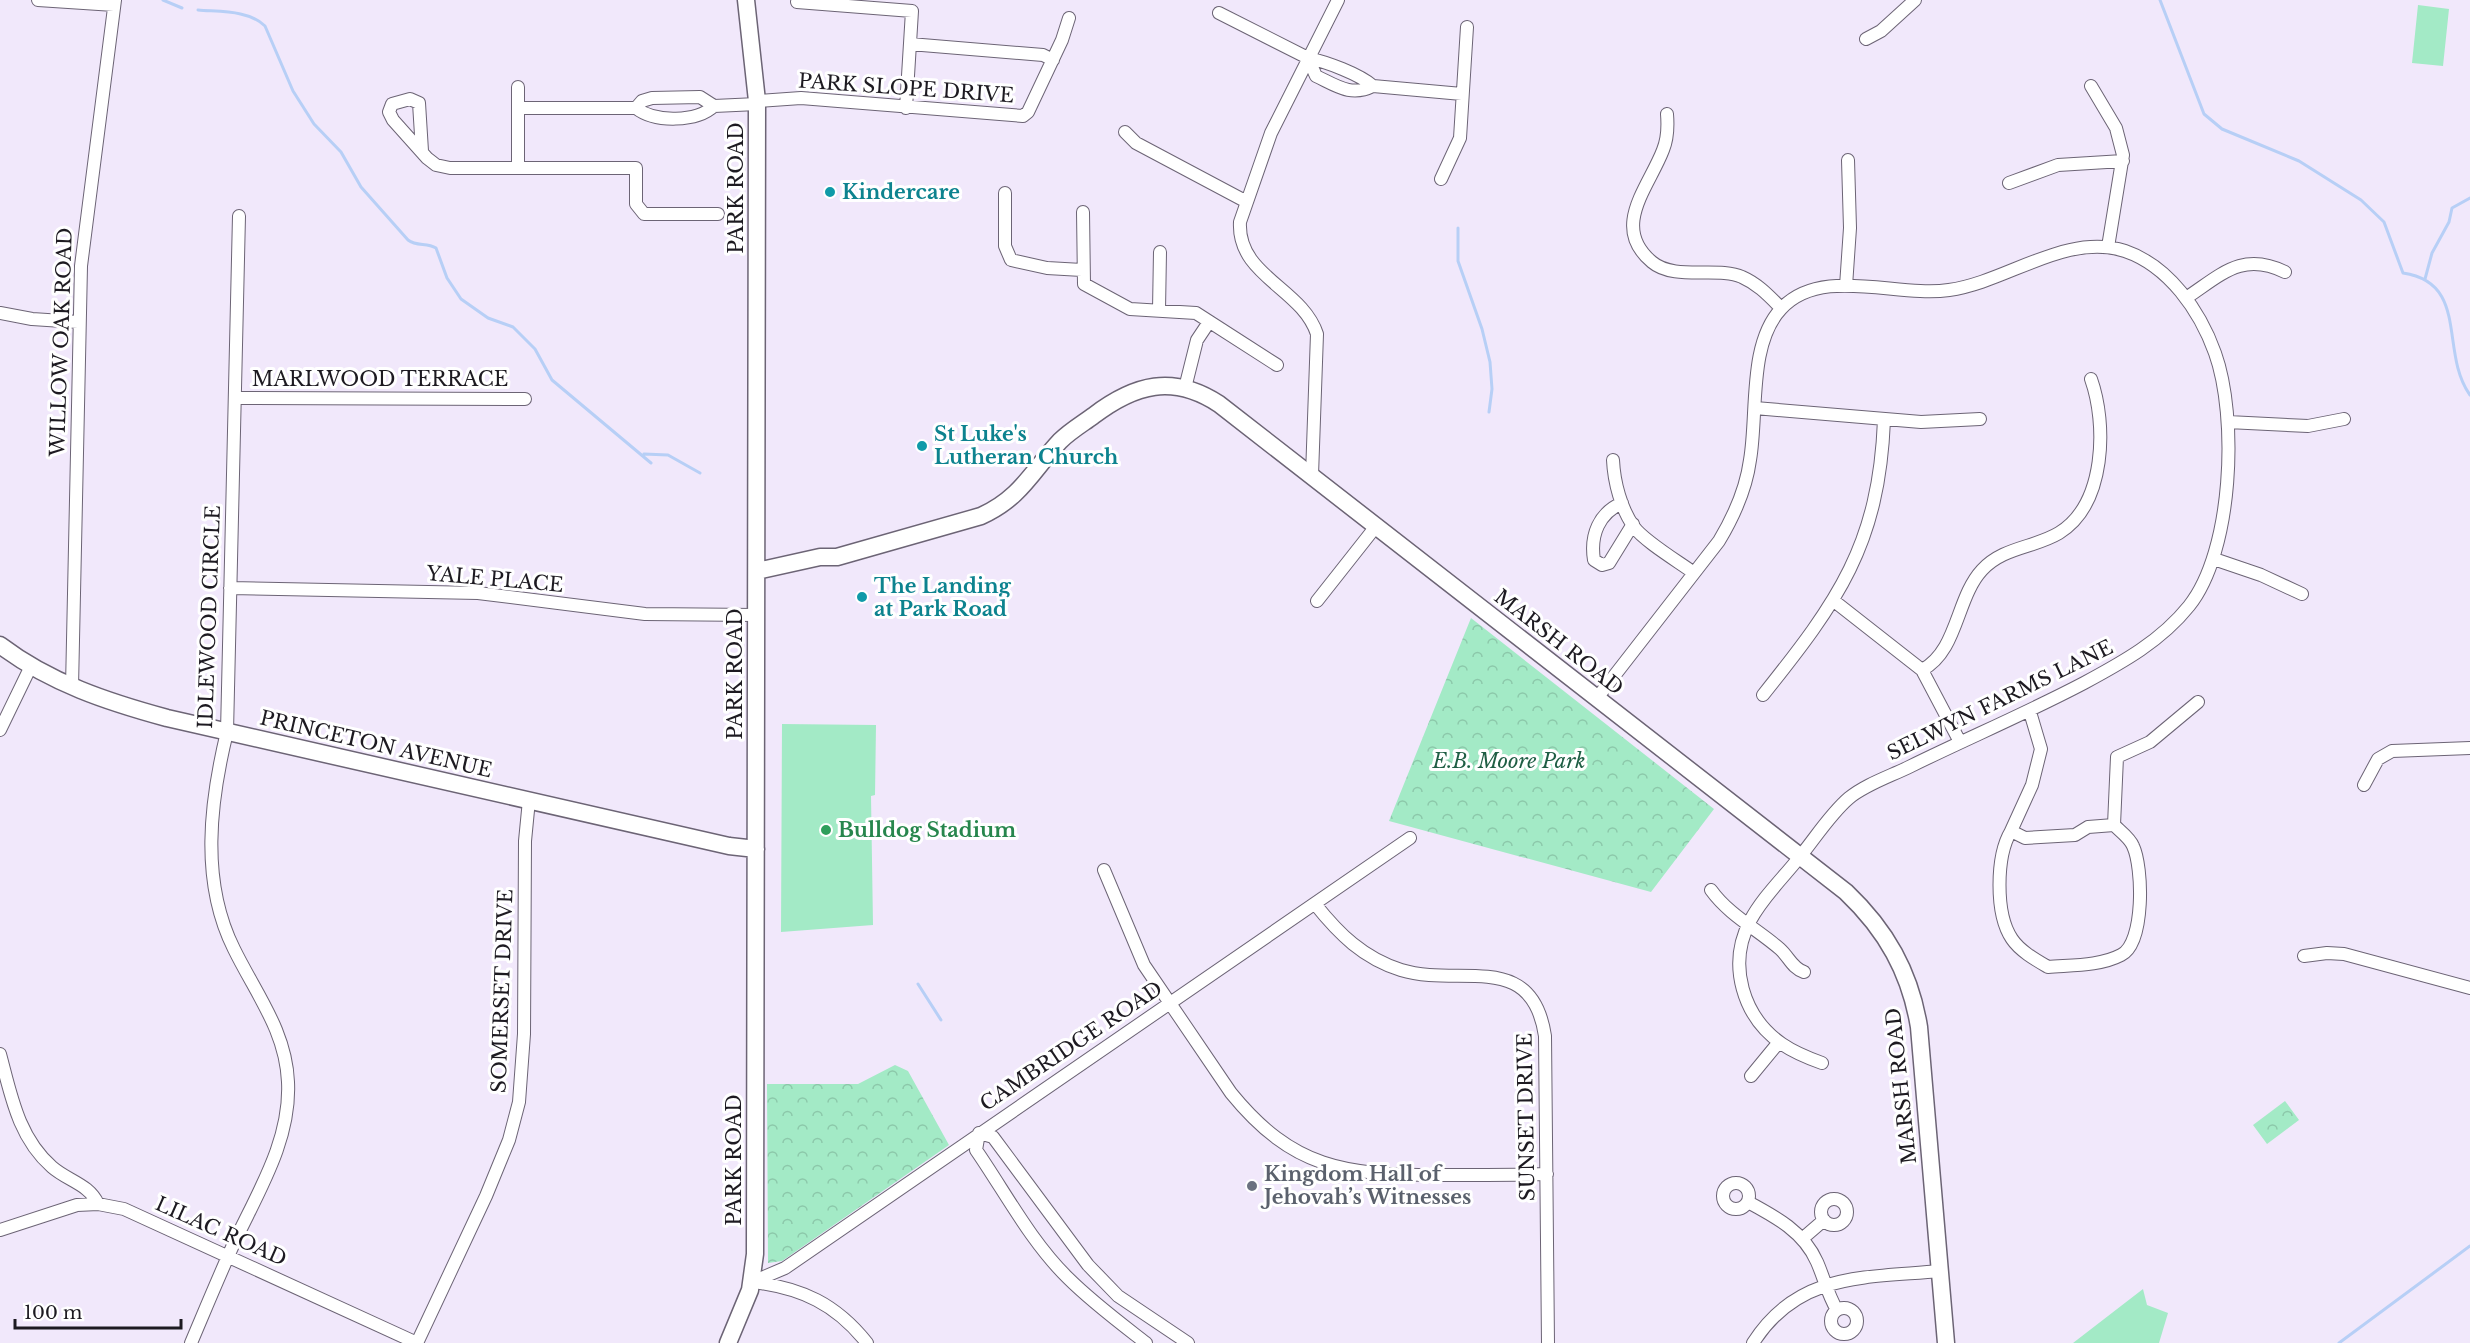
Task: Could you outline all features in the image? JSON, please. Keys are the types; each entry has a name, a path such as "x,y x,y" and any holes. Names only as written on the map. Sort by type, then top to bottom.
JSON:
{"street":[{"path":"38,0 114,3"},
{"name":"PARK ROAD","path":"728,1343 752,1282 755,1254 757,102 746,0"},
{"path":"1312,475 1317,334 1310,316 1302,307 1251,262 1245,253 1239,235 1247,202 1271,133 1338,0"},
{"path":"1866,39 1888,26 1915,0"},
{"path":"797,2 912,11 906,108"},
{"name":"WILLOW OAK ROAD","path":"72,687 78,322 85,215 114,3"},
{"path":"1219,13 1308,58 1316,76 1346,90 1360,93 1373,86 1462,94"},
{"name":"PARK SLOPE DRIVE","path":"714,106 801,98 1023,116 1053,60 1069,18"},
{"path":"1442,179 1460,138 1467,27"},
{"path":"910,44 1043,55 1053,60"},
{"path":"2091,86 2116,128 2123,161 2108,248"},
{"path":"518,87 518,168"},
{"path":"518,108 636,108 652,117 699,116 714,106 700,97 651,98 642,101 636,108"},
{"path":"1667,114 1665,147 1636,205 1632,224 1638,245 1645,256 1657,267 1683,272 1740,275 1761,288 1781,308"},
{"path":"1125,132 1136,143 1247,202"},
{"path":"422,151 436,165 450,168 636,168 636,204 644,214 718,214"},
{"path":"1846,286 1850,228 1848,160"},
{"path":"2009,183 2058,165 2123,161"},
{"path":"1005,193 1006,252 1011,260 1047,268 1082,270"},
{"path":"1083,212 1082,270 1084,284 1124,307 1196,313 1277,365"},
{"name":"IDLEWOOD CIRCLE","path":"191,1343 279,1147 284,1129 288,1083 281,1038 233,948 223,920 214,881 211,820 214,790 227,732 239,216"},
{"name":"SELWYN FARMS LANE","path":"1597,698 1719,541 1741,498 1750,460 1764,337 1781,308 1796,297 1818,287 1846,286 1911,291 1948,290 1984,283 2066,251 2084,247 2108,248 2141,258 2158,268 2186,298 2215,351 2225,388 2228,422 2224,508 2214,559 2194,599 2156,639 2121,663 2030,712 1960,742 1848,799 1801,856 1748,925 1742,942 1739,962 1742,987 1759,1022 1779,1042 1822,1063"},
{"path":"1159,310 1160,252"},
{"path":"2186,298 2233,267 2245,263 2260,263 2285,272"},
{"path":"0,314 78,322"},
{"path":"1185,387 1197,340 1209,322"},
{"path":"1922,670 1935,661 1945,645 1974,581 1983,569 2000,556 2060,532 2084,509 2096,481 2099,432 2099,400 2091,379"},
{"name":"MARSH ROAD","path":"757,576 820,557 837,557 981,516 998,509 1025,486 1062,440 1107,405 1147,388 1165,385 1185,387 1220,404 1801,856 1865,910 1896,953 1908,979 1919,1027 1946,1343"},
{"name":"MARLWOOD TERRACE","path":"236,398 525,399"},
{"path":"1755,408 1921,422 1980,419"},
{"path":"2228,422 2308,426 2344,419"},
{"path":"1763,695 1834,601 1859,550 1870,520 1881,463 1884,420"},
{"path":"1613,460 1614,475 1622,502 1633,524 1694,573"},
{"path":"1622,502 1608,509 1598,525 1592,547 1594,560 1602,565 1609,563 1633,524"},
{"path":"1317,601 1377,525"},
{"path":"2214,559 2261,575 2302,594"},
{"name":"YALE PLACE","path":"230,588 478,593 645,614 756,615"},
{"path":"1834,601 1922,670 1960,742"},
{"name":"PRINCETON AVENUE","path":"0,645 31,666 72,687 118,705 729,846 756,849"},
{"path":"0,730 31,666"},
{"path":"2030,712 2041,748 2032,785 2005,842 2001,858 2000,904 2012,939 2048,967 2094,963 2123,955 2135,937 2142,880 2133,845 2114,825 2117,757 2150,742 2198,702"},
{"path":"2364,785 2378,759 2392,751 2470,748"},
{"name":"SOMERSET DRIVE","path":"417,1343 486,1196 509,1140 519,1102 524,1034 525,841 529,800"},
{"path":"2011,831 2025,838 2075,835 2088,827 2114,825"},
{"name":"CAMBRIDGE ROAD","path":"752,1282 785,1268 979,1132 1170,1004 1410,838"},
{"path":"1104,870 1144,965 1247,1112 1285,1145 1330,1166 1366,1174 1547,1174"},
{"path":"1711,890 1730,911 1804,972"},
{"name":"SUNSET DRIVE","path":"1315,904 1344,938 1379,961 1400,969 1432,975 1501,978 1522,987 1532,998 1542,1016 1545,1036 1548,1343"},
{"path":"2304,956 2319,953 2344,954 2470,988"},
{"path":"1751,1076 1779,1042"},
{"path":"0,1053 18,1121 28,1139 52,1167 83,1185 94,1195 98,1204"},
{"path":"1146,1343 1074,1284 1043,1248 976,1150 979,1132 993,1137 1088,1265 1118,1296 1180,1341"},
{"path":"1748,1202 1791,1227 1802,1239 1814,1256 1837,1310"},
{"name":"LILAC ROAD","path":"0,1230 77,1205 98,1204 124,1209 229,1255 417,1343"},
{"path":"1802,1239 1824,1221"},
{"path":"1753,1343 1773,1317 1788,1304 1825,1283 1940,1271"},
{"path":"752,1282 782,1287 827,1304 848,1320 867,1343"}],"green space":[{"path":"2418,5 2449,9 2443,66 2412,63"},
{"name":"E.B. Moore Park","path":"1471,618 1714,809 1651,892 1389,821"},
{"name":"Bulldog Stadium","path":"782,724 876,725 875,795 871,796 873,925 781,932"},
{"path":"895,1065 908,1071 949,1145 782,1261 768,1263 767,1084 858,1084"},
{"path":"2285,1101 2299,1120 2267,1144 2253,1125"},
{"path":"2143,1289 2147,1305 2168,1313 2159,1343 2073,1343"}],"waterway":[{"path":"163,0 182,8"},
{"path":"2160,0 2204,114 2222,129 2299,161 2361,200 2384,222 2403,273 2424,279 2437,290 2445,305 2461,378 2470,395"},
{"path":"198,10 243,14 265,26 293,91 314,124 341,152 361,187 408,240 436,248 447,278 461,299 488,318 513,327 535,349 552,380 651,463"},
{"path":"2425,279 2432,253 2449,222 2452,208 2470,198"},
{"path":"1458,228 1458,261 1482,329 1490,362 1492,389 1489,412"},
{"path":"644,454 668,455 700,473"},
{"path":"918,984 941,1020"},
{"path":"2339,1343 2470,1246"}],"place":[{"name":"Kindercare","path":"830,192"},
{"name":"St Luke's Lutheran Church","path":"922,446"},
{"name":"The Landing at Park Road","path":"862,597"},
{"name":"Bulldog Stadium","path":"826,830"},
{"name":"Kingdom Hall of Jehovah’s Witnesses","path":"1252,1186"}]}
